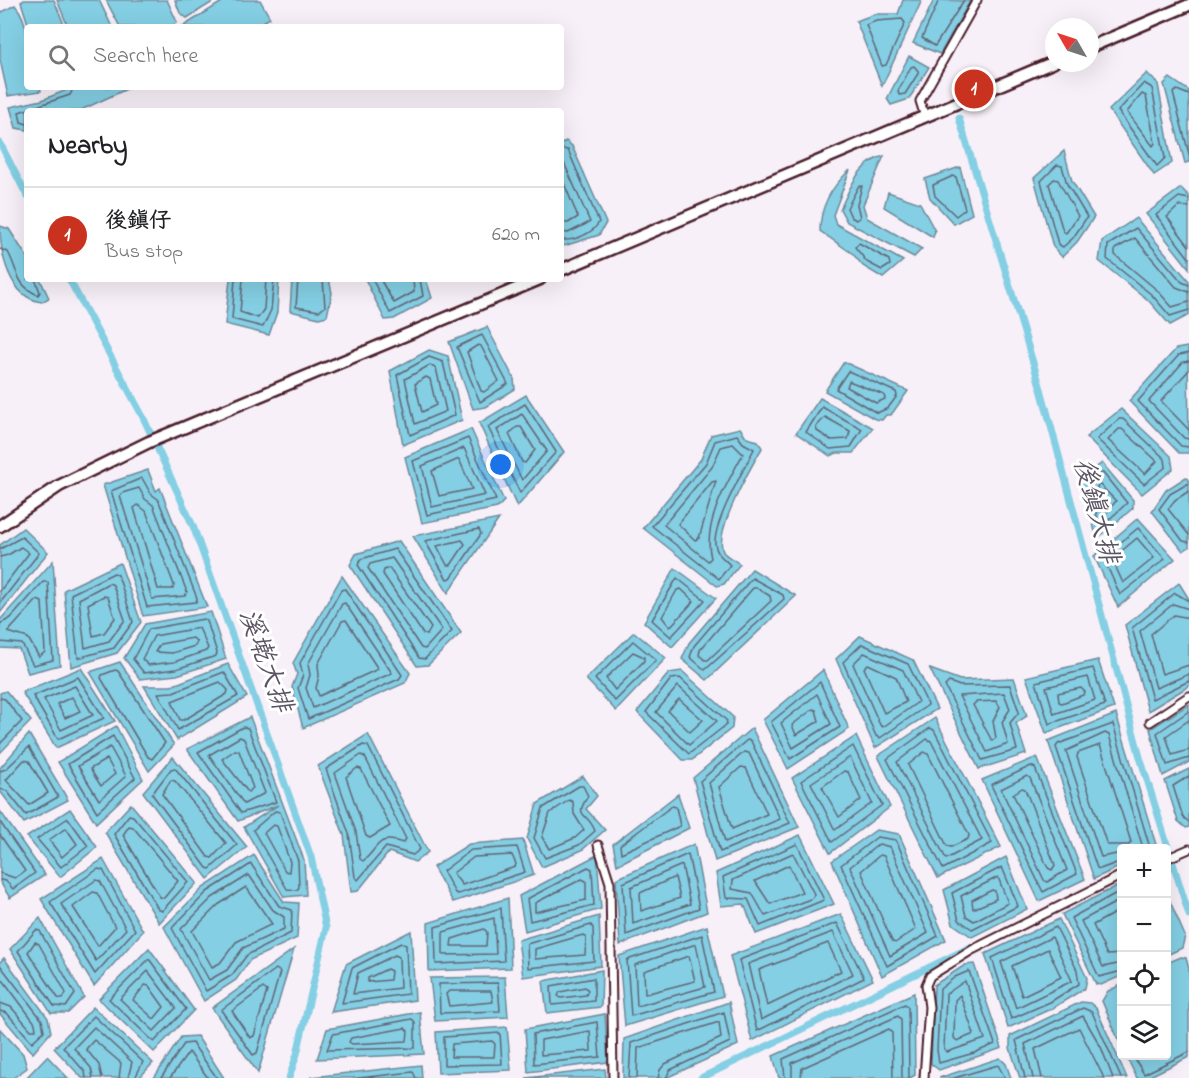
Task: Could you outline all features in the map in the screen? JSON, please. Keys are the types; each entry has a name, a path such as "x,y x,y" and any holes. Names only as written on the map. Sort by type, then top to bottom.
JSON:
{"main road":[{"path":"1099,43 1189,5"},
{"path":"564,269 1045,66"},
{"path":"0,526 59,486 153,440 252,401 533,282"}],"street":[{"path":"925,117 920,100 977,0"},
{"path":"1150,722 1189,696"},
{"path":"598,845 610,883 613,1078"},
{"path":"1171,858 1189,849"},
{"path":"924,1078 928,1007 926,985 930,976 972,950 1117,878"}],"water":[{"path":"24,0 54,0 64,24 28,24 21,2"},
{"path":"57,0 99,0 111,24 67,24"},
{"path":"106,0 167,0 177,22 175,24 118,24"},
{"path":"175,0 216,0 187,18 180,13"},
{"path":"225,0 260,0 270,18 259,24 187,24"},
{"path":"903,0 922,0 882,86 856,21 875,14 898,14"},
{"path":"934,0 970,1 940,54 913,43"},
{"path":"15,5 21,13 24,24 24,90 41,91 8,96 0,60 0,13"},
{"path":"909,56 929,67 909,99 891,105 887,99"},
{"path":"1147,73 1158,84 1172,163 1154,175 1109,110"},
{"path":"1170,78 1189,91 1189,162 1185,163 1164,84"},
{"path":"67,90 124,90 86,108 24,108 24,129 16,128 10,107 42,100"},
{"path":"566,141 572,146 606,223 599,235 564,246 564,142"},
{"path":"1064,151 1072,181 1094,217 1077,242 1062,257 1053,247 1034,178"},
{"path":"884,156 863,205 867,218 922,249 914,257 847,222 840,209 856,177 868,164"},
{"path":"960,167 972,214 954,224 930,198 925,179"},
{"path":"850,170 833,215 836,224 903,261 883,278 863,266 853,254 820,231 822,214 828,198"},
{"path":"1181,188 1189,196 1189,268 1146,214"},
{"path":"888,192 920,203 935,231 933,237 884,207"},
{"path":"1136,218 1189,281 1189,315 1170,325 1148,300 1099,261 1102,241"},
{"path":"0,226 9,229 24,252 24,282 41,282 49,298 42,302 31,299 14,283 5,261"},
{"path":"230,282 279,282 277,312 269,335 225,324"},
{"path":"292,282 330,282 332,293 327,316 319,318 290,311"},
{"path":"366,282 427,282 432,298 394,319 385,320"},
{"path":"487,327 514,379 515,389 486,407 473,409 449,342"},
{"path":"1188,347 1189,453 1179,453 1129,401 1176,349"},
{"path":"429,350 448,356 462,420 403,445 390,371"},
{"path":"844,362 908,391 891,415 886,415 882,420 875,419 825,391"},
{"path":"526,395 564,452 517,507 479,423"},
{"path":"820,398 873,428 853,453 837,453 830,456 796,433"},
{"path":"1121,409 1171,456 1173,469 1142,494 1086,437"},
{"path":"740,428 747,438 758,441 762,448 734,500 723,532 721,544 724,553 740,564 724,584 717,586 643,528 701,459 711,435"},
{"path":"471,429 504,501 497,508 422,523 405,457"},
{"path":"1102,463 1133,500 1133,508 1097,539 1081,479"},
{"path":"148,470 156,491 160,488 207,607 143,616 103,485"},
{"path":"1186,477 1189,480 1189,547 1183,551 1152,511 1166,490"},
{"path":"1138,518 1175,559 1118,607 1094,556"},
{"path":"499,519 448,593 413,536"},
{"path":"23,528 48,552 0,613 0,545"},
{"path":"399,541 461,633 428,665 417,666 350,565 356,554"},
{"path":"53,561 60,665 28,673 19,649 0,648 0,620"},
{"path":"120,563 141,622 117,653 71,667 64,590"},
{"path":"675,568 716,598 672,647 644,622"},
{"path":"752,569 796,596 707,680 682,659 689,643"},
{"path":"342,576 410,673 405,683 303,728 292,687 297,674 293,663"},
{"path":"1179,583 1189,599 1189,686 1148,711 1125,625"},
{"path":"211,612 226,659 177,675 140,679 124,658 145,624"},
{"path":"634,632 666,658 616,711 586,679"},
{"path":"860,636 913,660 937,709 875,748 836,659"},
{"path":"1098,660 1114,708 1046,733 1026,677"},
{"path":"120,662 174,745 149,771 90,672"},
{"path":"228,664 247,697 177,740 144,686 171,686"},
{"path":"81,668 115,721 56,748 22,692"},
{"path":"930,669 960,680 1014,678 1027,716 1016,723 1026,754 979,769"},
{"path":"823,670 849,729 788,769 763,720"},
{"path":"682,671 733,717 732,728 692,760 683,760 637,712 669,673"},
{"path":"6,691 31,721 0,753 0,693"},
{"path":"1189,704 1189,762 1163,776 1150,729"},
{"path":"1116,714 1156,844 1117,844 1117,868 1094,879 1048,741"},
{"path":"250,717 304,860 306,895 284,897 244,827 278,805 238,821 187,749"},
{"path":"935,718 1001,847 938,878 878,756"},
{"path":"116,726 143,779 96,823 58,762"},
{"path":"752,728 799,827 715,861 693,778"},
{"path":"29,734 68,800 24,823 0,791 0,768"},
{"path":"368,734 428,852 415,862 389,852 358,891 351,892 344,835 318,766"},
{"path":"856,736 890,807 830,853 792,778"},
{"path":"173,757 247,847 208,879 143,792"},
{"path":"1037,757 1085,879 1039,901 982,780"},
{"path":"1189,769 1189,827 1186,828 1178,821 1165,781"},
{"path":"583,776 597,796 586,809 605,830 582,850 542,867 527,839 537,804"},
{"path":"678,794 689,828 617,865 613,844"},
{"path":"131,804 197,883 159,923 105,832"},
{"path":"70,809 97,847 60,877 27,837"},
{"path":"0,811 45,875 10,898 0,882"},
{"path":"876,830 899,834 946,940 882,976 832,861"},
{"path":"800,835 834,904 756,934 744,904 721,906 716,873"},
{"path":"523,840 534,875 453,902 433,867 469,844"},
{"path":"694,844 707,912 620,945 616,879"},
{"path":"254,855 284,902 299,903 297,938 250,960 236,980 204,1001 164,927 203,888"},
{"path":"597,855 601,909 525,931 519,896"},
{"path":"1006,857 1027,909 972,937 953,924 944,890"},
{"path":"103,859 143,931 94,986 41,899"},
{"path":"1117,886 1117,978 1101,985 1096,984 1062,914"},
{"path":"508,898 511,968 429,971 428,923"},
{"path":"1171,904 1185,936 1182,948 1171,953"},
{"path":"841,914 873,980 752,1041 730,956"},
{"path":"599,916 601,966 523,977 518,940"},
{"path":"40,918 84,997 68,1013 51,1013 10,949"},
{"path":"1059,919 1087,978 1085,988 1053,1008 1008,1028 985,954"},
{"path":"707,926 723,996 625,1026 619,956"},
{"path":"411,931 415,1000 331,1012 346,964"},
{"path":"149,948 194,1010 154,1052 99,999"},
{"path":"294,949 258,1073 212,1008"},
{"path":"1181,957 1186,958 1189,969 1189,1057 1146,1078 1137,1078 1128,1060 1171,1060 1171,961"},
{"path":"4,958 48,1018 51,1032 33,1053 0,1014 0,962"},
{"path":"974,964 1002,1048 939,1070 931,1064 934,985 965,965"},
{"path":"602,970 601,1007 547,1013 543,981"},
{"path":"505,977 508,1017 435,1021 430,978"},
{"path":"1117,987 1117,1037 1102,1001 1108,991"},
{"path":"914,993 915,1075 910,1078 779,1078 773,1056"},
{"path":"729,1002 738,1045 666,1078 623,1078 624,1039"},
{"path":"1081,1002 1090,1003 1096,1008 1117,1060 1127,1078 1020,1078 1010,1048 1010,1036"},
{"path":"93,1007 153,1063 139,1078 82,1078 54,1048"},
{"path":"420,1012 424,1054 317,1059 327,1029"},
{"path":"605,1014 608,1062 528,1072 525,1029"},
{"path":"507,1027 511,1070 438,1073 436,1032"},
{"path":"0,1029 23,1054 27,1068 13,1078 0,1078"},
{"path":"197,1036 224,1078 154,1078 181,1037"},
{"path":"47,1056 68,1078 26,1078"},
{"path":"1000,1058 1006,1064 1011,1078 939,1078"},
{"path":"421,1065 422,1078 312,1078 312,1077"},
{"path":"605,1069 606,1078 526,1078"}],"waterway":[{"name":"後鎮大排","path":"959,118 1041,389 1140,757 1189,915"},
{"name":"溪墘大排","path":"0,143 24,190"},
{"name":"溪墘大排","path":"71,282 143,417 193,526 311,857 326,928 297,1054 289,1078"},
{"path":"701,1078 971,947"}],"place":[{"name":"後鎮仔","path":"974,89"}]}
